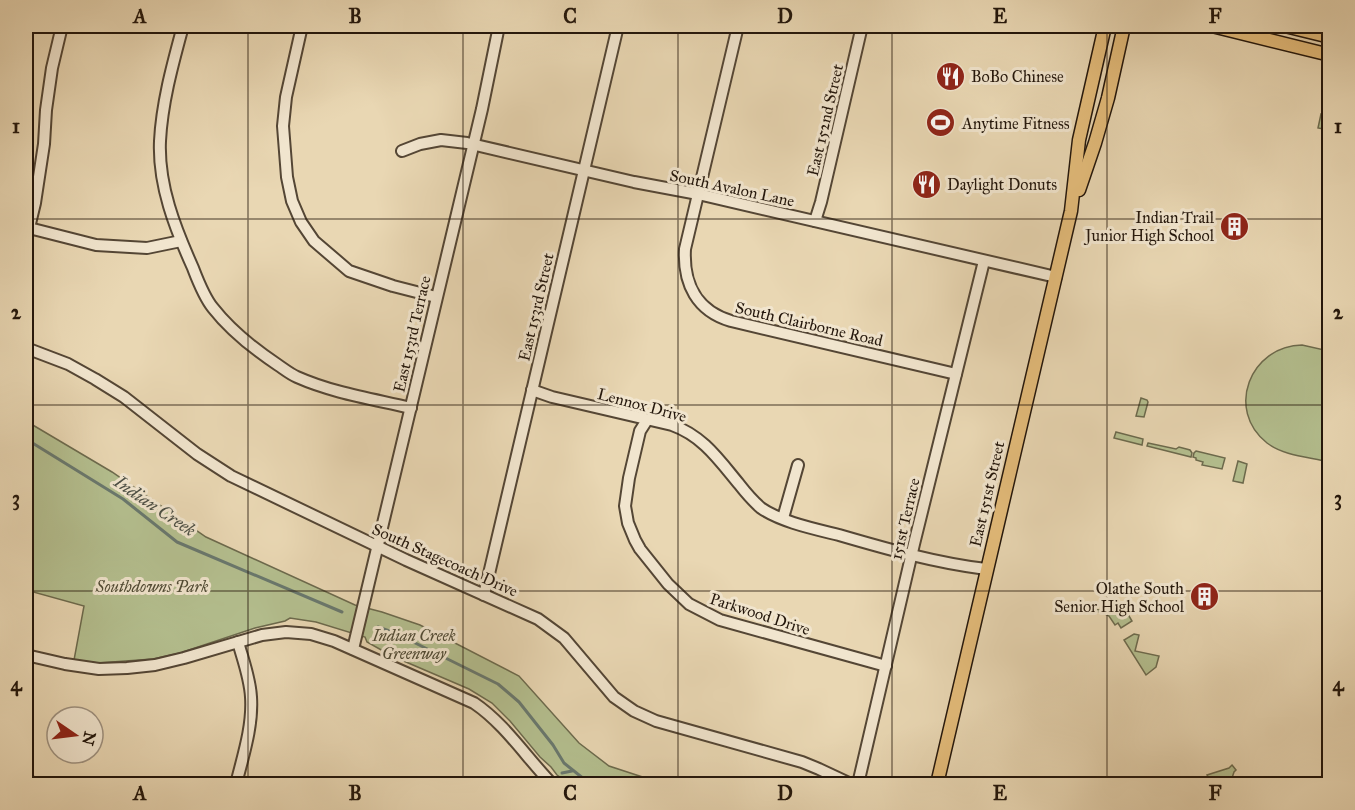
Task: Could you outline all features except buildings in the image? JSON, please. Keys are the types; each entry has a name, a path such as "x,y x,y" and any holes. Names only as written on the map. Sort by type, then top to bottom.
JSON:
{"main road":[{"name":"East 151st Street","path":"936,784 1071,211 1080,140 1105,26"},
{"name":"East 151st Street","path":"1071,211 1095,143 1125,26"},
{"path":"1212,26 1329,55"},
{"path":"1284,26 1329,36"}],"street":[{"path":"26,240 40,173 52,68 62,26"},
{"path":"183,26 166,97 160,142 161,177 181,241 212,306 235,333 295,376 324,387 411,408"},
{"path":"302,26 286,97 283,126 287,177 292,201 301,222 314,241 349,271 436,297"},
{"name":"East 153rd Terrace","path":"353,649 473,145 499,26"},
{"name":"East 153rd Street","path":"484,595 618,26"},
{"name":"South Clairborne Road","path":"738,26 685,249 685,272 696,297 714,314 731,321 956,374"},
{"name":"East 152nd Street","path":"815,221 862,26"},
{"name":"South Avalon Lane","path":"402,151 420,144 441,140 473,145 634,182 698,194 1056,277"},
{"path":"29,228 96,245 147,248 181,241"},
{"name":"151st Terrace","path":"858,784 984,261"},
{"name":"South Stagecoach Drive","path":"26,348 68,364 124,397 197,454 231,476 484,595 528,613 564,638 614,697 641,715 802,762 851,784"},
{"name":"Lennox Drive","path":"532,390 683,429 696,437 715,455 752,500 768,512 783,518 815,529 912,554 986,569"},
{"name":"Parkwood Drive","path":"647,420 640,431 628,478 626,506 628,523 640,549 668,584 689,604 720,620 886,666"},
{"path":"783,518 798,465"},
{"path":"26,655 99,669 127,668 184,658 262,635 286,632 311,634 334,641 465,697 500,724 552,784"},
{"path":"236,784 250,723 251,698 238,642"},
{"path":"26,781 39,784"}],"green space":[{"path":"1321,114 1329,116 1329,130 1318,128"},
{"path":"1302,345 1329,351 1329,462 1289,453 1267,443 1254,429 1247,414 1246,398 1249,382 1257,368 1269,356 1284,348"},
{"path":"1141,398 1148,402 1144,417 1136,416"},
{"name":"Southdowns Park","path":"26,421 112,472 206,537 355,605 420,625 519,676 579,743 609,766 664,784 570,784 557,775 492,703 469,689 392,656 367,642 365,637 316,622 290,618 180,653 153,659 98,663 74,660 84,606 26,590"},
{"path":"1116,432 1143,439 1142,445 1114,438"},
{"path":"1148,443 1190,450 1191,457 1147,446"},
{"path":"1196,451 1225,458 1222,469 1202,465 1203,462 1193,457"},
{"path":"1238,461 1247,464 1243,483 1233,481"},
{"path":"1079,606 1129,616 1132,621 1121,628 1118,623 1115,625 1109,616"},
{"path":"1134,634 1139,635 1135,651 1159,656 1156,667 1146,675 1124,640"},
{"path":"1232,765 1236,770 1230,784 1212,784 1207,775"}],"waterway":[{"name":"Indian Creek","path":"26,439 123,499 177,542 342,612"},
{"name":"Indian Creek","path":"378,627 395,633 498,684 519,702 553,745 564,763 589,783 597,784"},
{"path":"562,773 572,771"}],"place":[{"name":"BoBo Chinese","path":"950,76"},
{"name":"Anytime Fitness","path":"941,123"},
{"name":"Daylight Donuts","path":"926,184"},
{"name":"Indian Trail Junior High School","path":"1235,226"},
{"name":"Olathe South Senior High School","path":"1205,597"}],"park label":[{"name":"Indian Creek Greenway","path":"414,644"}]}
